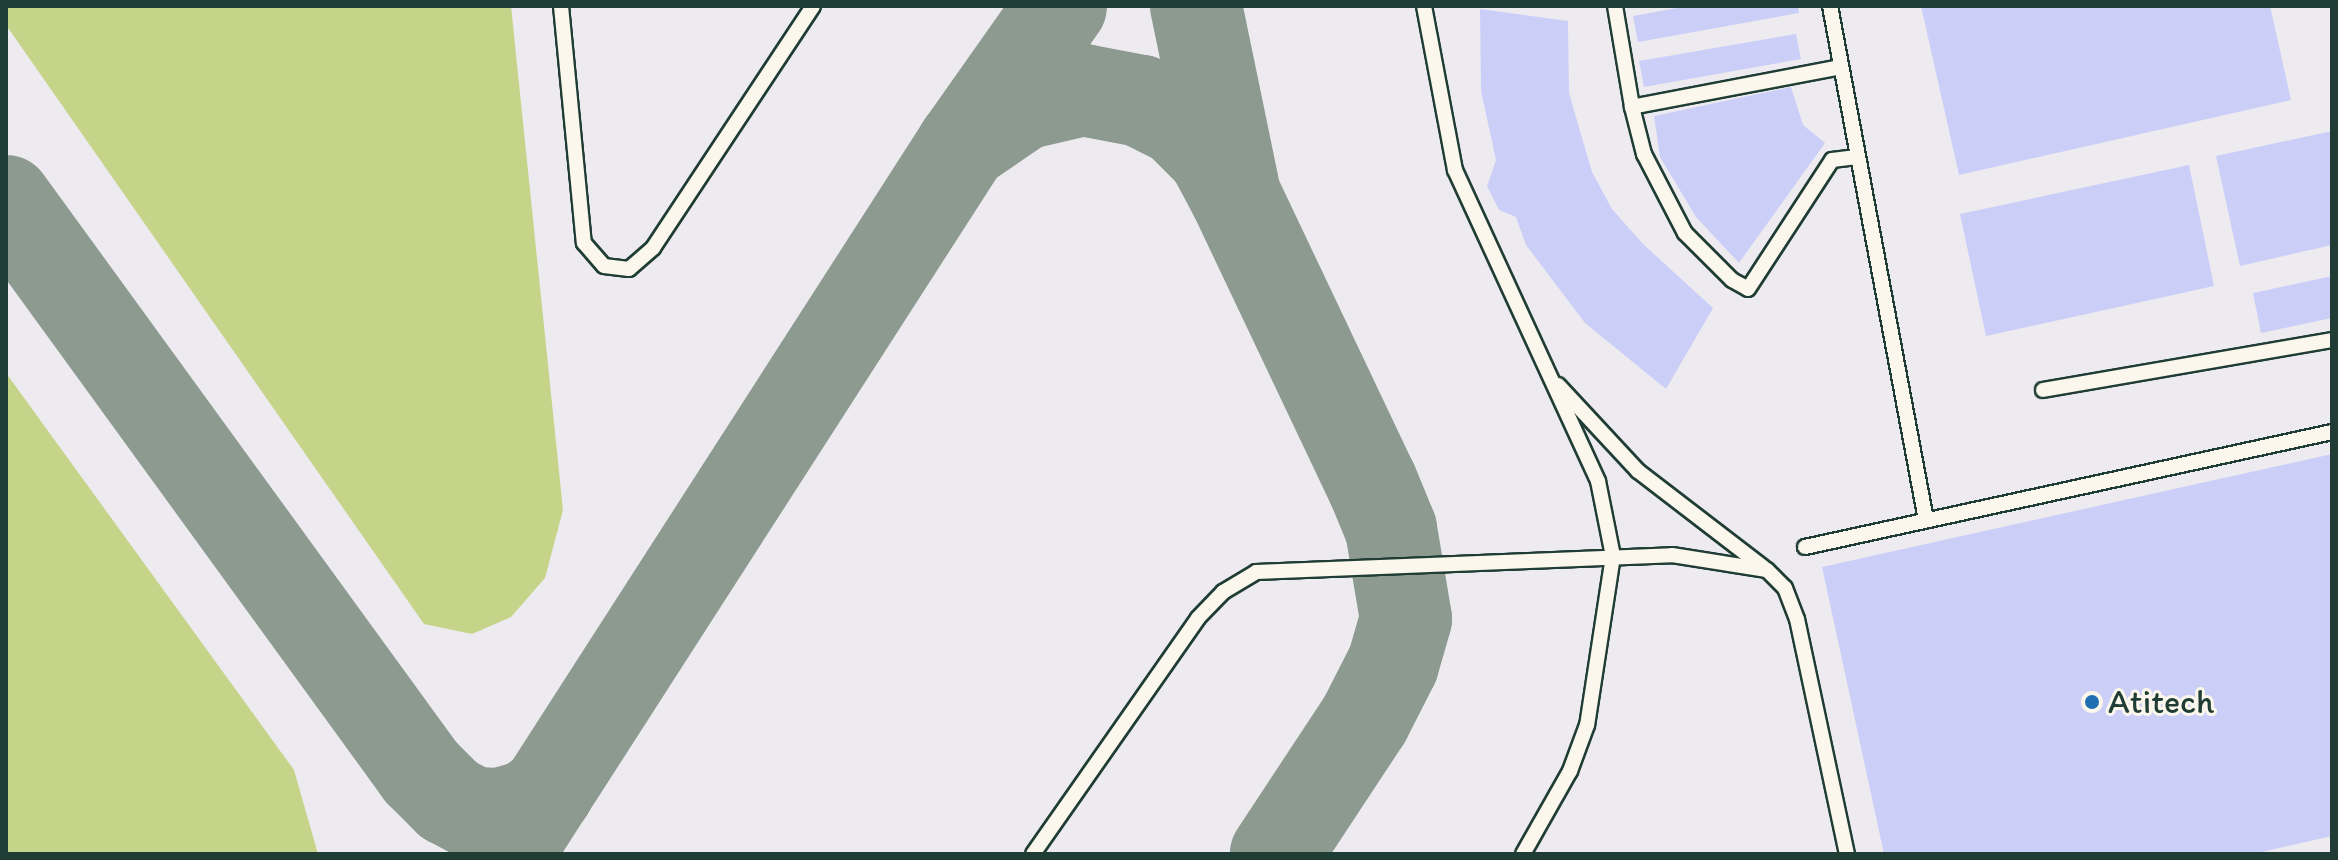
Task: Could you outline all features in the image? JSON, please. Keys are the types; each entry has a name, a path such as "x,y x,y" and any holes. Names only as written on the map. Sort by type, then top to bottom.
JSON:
{"lane":[{"path":"561,6 584,243 604,266 629,269 653,248 813,6"},
{"path":"1424,6 1455,170 1598,481 1613,556 1587,725 1570,771 1523,854"},
{"path":"1615,6 1632,107 1644,154 1685,233 1732,280 1748,289 1832,160 1857,157"},
{"path":"1830,6 1926,520"},
{"path":"1632,107 1841,67"},
{"path":"2043,390 2332,340"},
{"path":"1550,376 1638,471 1767,570 1785,588 1797,619 1847,854"},
{"path":"1805,547 2332,432"},
{"path":"1033,854 1198,618 1223,592 1256,572 1613,556 1722,559 1767,570"}],"shaded area":[{"path":"6,6 2332,6 2332,854 6,854"}],"green space":[{"path":"6,6 511,6 563,510 545,578 511,617 472,634 424,624 6,25"},
{"path":"6,373 294,770 318,854 6,854"}],"building":[{"path":"1688,6 1798,6 1799,13 1638,42 1633,16"},
{"path":"1921,6 2270,6 2291,100 1959,175"},
{"path":"1480,9 1568,21 1569,93 1592,172 1612,209 1643,244 1713,308 1666,389 1585,323 1526,245 1516,217 1499,210 1487,186 1496,160 1481,91"},
{"path":"1796,34 1801,59 1644,87 1639,61"},
{"path":"1791,87 1803,125 1825,143 1739,263 1696,217 1660,157 1654,116"},
{"path":"2332,131 2332,245 2240,266 2216,156"},
{"path":"2189,165 2214,286 1986,336 1960,214"},
{"path":"2332,276 2332,318 2261,333 2253,293"},
{"name":"Atitech","path":"2332,454 2332,836 2253,854 1884,854 1822,567"}],"taxiway":[{"path":"507,854 963,145 1061,6"},
{"path":"1196,6 1233,184"},
{"path":"963,145 1023,104 1083,90 1141,101 1179,120 1213,154 1235,195 1372,483 1391,529 1406,619 1393,664 1365,719 1276,854"},
{"path":"6,201 421,772 449,800 473,813 500,814 528,806 548,791"}],"place":[{"name":"Atitech","path":"2092,702"}]}
